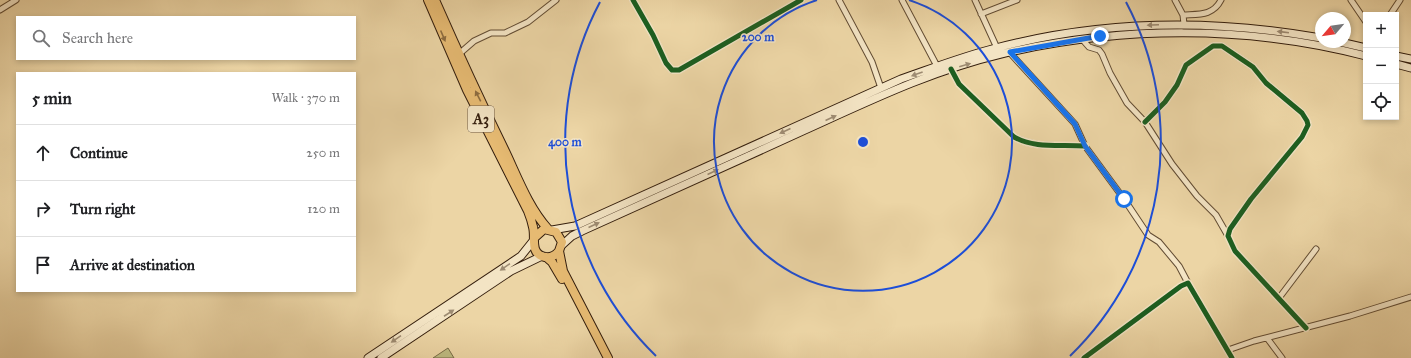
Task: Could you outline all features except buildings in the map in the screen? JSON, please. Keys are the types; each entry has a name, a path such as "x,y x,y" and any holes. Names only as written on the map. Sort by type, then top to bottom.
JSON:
{"highway":[{"name":"A3","path":"428,0 467,90 528,212 533,225 534,248 552,262 560,274 602,358"},
{"name":"A3","path":"435,0 459,54 536,215 550,229 559,234 563,271 608,358"},
{"path":"534,239 540,231 550,229"},
{"path":"544,257 551,257 560,249"}],"main road":[{"path":"550,229 575,226 881,88 938,70 997,48 1098,29 1184,24 1252,28 1315,37"},
{"path":"560,249 572,236 597,224 938,70 951,69 1010,52 1082,39 1172,34 1237,36 1294,42 1363,55"},
{"path":"1351,45 1363,47"},
{"path":"1399,57 1411,59"},
{"path":"1399,65 1411,68"},
{"path":"368,358 521,256 534,239"},
{"path":"381,358 511,271 544,257"}],"street":[{"path":"0,10 16,0"},
{"path":"459,54 474,41 491,33 505,33 528,22 556,0"},
{"path":"632,0 653,34 666,63 672,70 679,70 801,0"},
{"path":"839,0 872,62 881,88"},
{"path":"902,0 938,70"},
{"path":"975,0 997,48"},
{"path":"981,14 1017,0"},
{"path":"1175,0 1183,15 1184,24"},
{"path":"1183,15 1208,13 1218,6 1221,0"},
{"path":"1392,12 1400,0"},
{"path":"1352,1 1363,18"},
{"path":"1082,39 1089,47 1099,50 1102,54 1110,73 1127,103 1145,122 1172,164 1197,196 1216,215 1235,250 1306,328"},
{"path":"1145,122 1164,102 1177,85 1186,65 1213,46 1222,46 1253,67 1266,83 1302,113 1307,120 1308,125 1302,137 1251,199 1230,229 1228,236"},
{"path":"1010,52 1075,124 1085,146 1124,199 1148,235 1159,242 1179,266 1232,358"},
{"path":"951,69 959,84 1014,137 1023,143 1038,145 1066,144 1085,146"},
{"path":"1279,298 1316,249"},
{"path":"1084,358 1181,286 1188,283"},
{"path":"1228,350 1411,297"},
{"path":"1268,338 1282,358"}],"shaded area":[{"path":"448,348 454,358 433,358"}],"cycle path":[{"path":"633,0 653,35 666,63 672,70 679,70 801,0"},
{"path":"1145,122 1165,102 1177,85 1186,65 1213,46 1222,46 1253,67 1266,83 1302,113 1308,125 1302,137 1251,199 1230,229 1228,236 1235,251 1306,328"},
{"path":"951,69 959,84 1014,137 1022,141 1039,145 1085,146"},
{"path":"1084,358 1181,286 1188,283 1232,358"}],"route":[{"path":"1100,36 1010,52 1075,124 1085,146 1124,199"}]}
